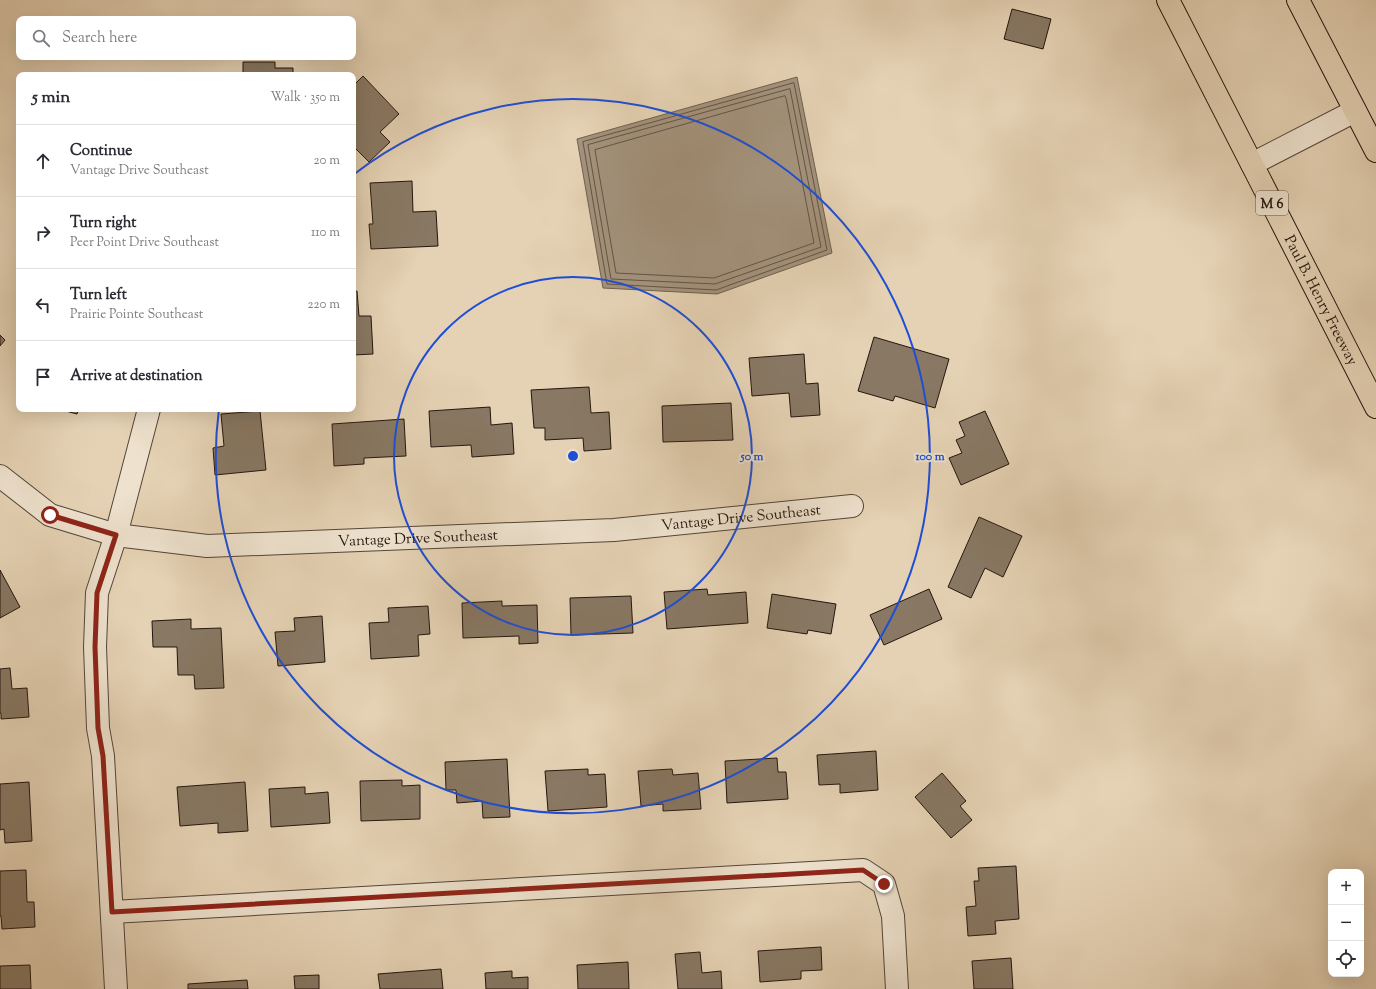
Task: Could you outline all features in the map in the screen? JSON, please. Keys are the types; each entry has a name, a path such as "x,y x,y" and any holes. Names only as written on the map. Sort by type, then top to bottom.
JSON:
{"highway":[{"name":"Paul B. Henry Freeway","path":"1168,0 1376,407"},
{"path":"1298,0 1376,151"}],"street":[{"path":"1252,164 1355,111"},
{"path":"116,989 103,756 98,728 95,647 97,593 116,535 148,412"},
{"name":"Vantage Drive Southeast","path":"0,476 50,515 116,535 207,546 614,530 852,506"},
{"path":"112,912 863,870 884,884 892,910 897,989"}],"water":[{"path":"797,77 832,253 717,294 603,288 577,139"}],"building":[{"path":"1012,9 1051,19 1043,49 1004,39"},
{"path":"243,62 275,62 275,68 293,68 293,72 243,72"},
{"path":"363,76 399,114 380,132 390,142 369,162 356,149 356,83"},
{"path":"412,181 413,212 436,211 438,246 371,249 369,224 373,224 370,183"},
{"path":"356,291 359,316 371,316 373,354 356,355"},
{"path":"0,335 5,340 0,346"},
{"path":"874,337 949,359 935,408 895,396 893,401 858,391"},
{"path":"804,354 806,384 818,383 820,415 791,417 789,393 752,396 749,358"},
{"path":"589,387 591,413 609,412 611,449 584,451 583,438 545,440 545,428 534,428 531,390"},
{"path":"731,403 733,440 663,442 662,406"},
{"path":"490,407 491,425 512,423 514,454 472,457 471,445 431,447 429,411"},
{"path":"985,411 1009,464 961,485 949,458 962,453 956,440 965,436 959,422"},
{"path":"260,412 266,470 215,475 213,448 224,446 221,414"},
{"path":"404,419 406,456 364,458 364,464 334,466 332,424"},
{"path":"979,517 1022,536 1003,577 985,568 971,598 948,587"},
{"path":"0,570 20,607 0,618"},
{"path":"707,589 708,595 746,592 748,623 667,629 664,592"},
{"path":"929,589 942,619 884,645 870,615"},
{"path":"772,594 836,604 831,634 808,630 807,634 767,628"},
{"path":"631,596 633,633 571,635 570,598"},
{"path":"502,601 502,606 537,605 538,643 519,644 519,636 463,638 462,603"},
{"path":"428,606 430,634 418,635 419,656 371,659 369,623 389,622 388,608"},
{"path":"322,616 325,662 278,666 275,632 295,631 294,618"},
{"path":"191,619 191,629 221,628 224,688 195,689 194,675 178,675 177,647 153,647 152,621"},
{"path":"10,668 12,689 27,688 29,717 1,719 0,669"},
{"path":"876,751 878,790 840,793 840,784 819,785 817,755"},
{"path":"777,758 778,772 786,772 788,799 727,803 725,761"},
{"path":"507,759 510,817 483,818 482,801 457,803 456,790 446,790 445,762"},
{"path":"588,769 588,775 605,774 607,807 548,811 545,771"},
{"path":"672,769 673,775 698,773 701,809 663,811 663,804 641,806 638,771"},
{"path":"942,773 966,801 960,806 972,820 951,838 915,797"},
{"path":"402,780 402,786 420,785 420,819 361,821 360,781"},
{"path":"29,782 32,841 5,843 4,829 0,830 0,784"},
{"path":"245,782 248,831 218,833 218,823 180,826 177,787"},
{"path":"305,787 305,794 328,792 330,823 271,827 269,789"},
{"path":"1016,866 1019,919 995,921 996,934 968,936 966,907 976,906 974,881 979,881 978,868"},
{"path":"26,870 27,902 34,902 35,927 2,929 0,916 0,871"},
{"path":"821,947 822,970 801,971 801,979 760,982 758,951"},
{"path":"700,952 702,973 721,971 722,989 678,989 675,954"},
{"path":"1011,958 1013,989 974,989 972,961"},
{"path":"628,962 629,989 578,989 577,965"},
{"path":"30,965 31,989 0,989 0,966"},
{"path":"441,969 443,989 380,989 378,974"},
{"path":"512,971 512,978 528,977 528,989 486,989 485,973"},
{"path":"319,975 319,989 295,989 294,976"},
{"path":"247,980 248,989 188,989 188,984"}],"route":[{"path":"50,515 116,535 97,593 95,647 98,728 103,756 112,912 313,902 863,870 884,884"}]}
